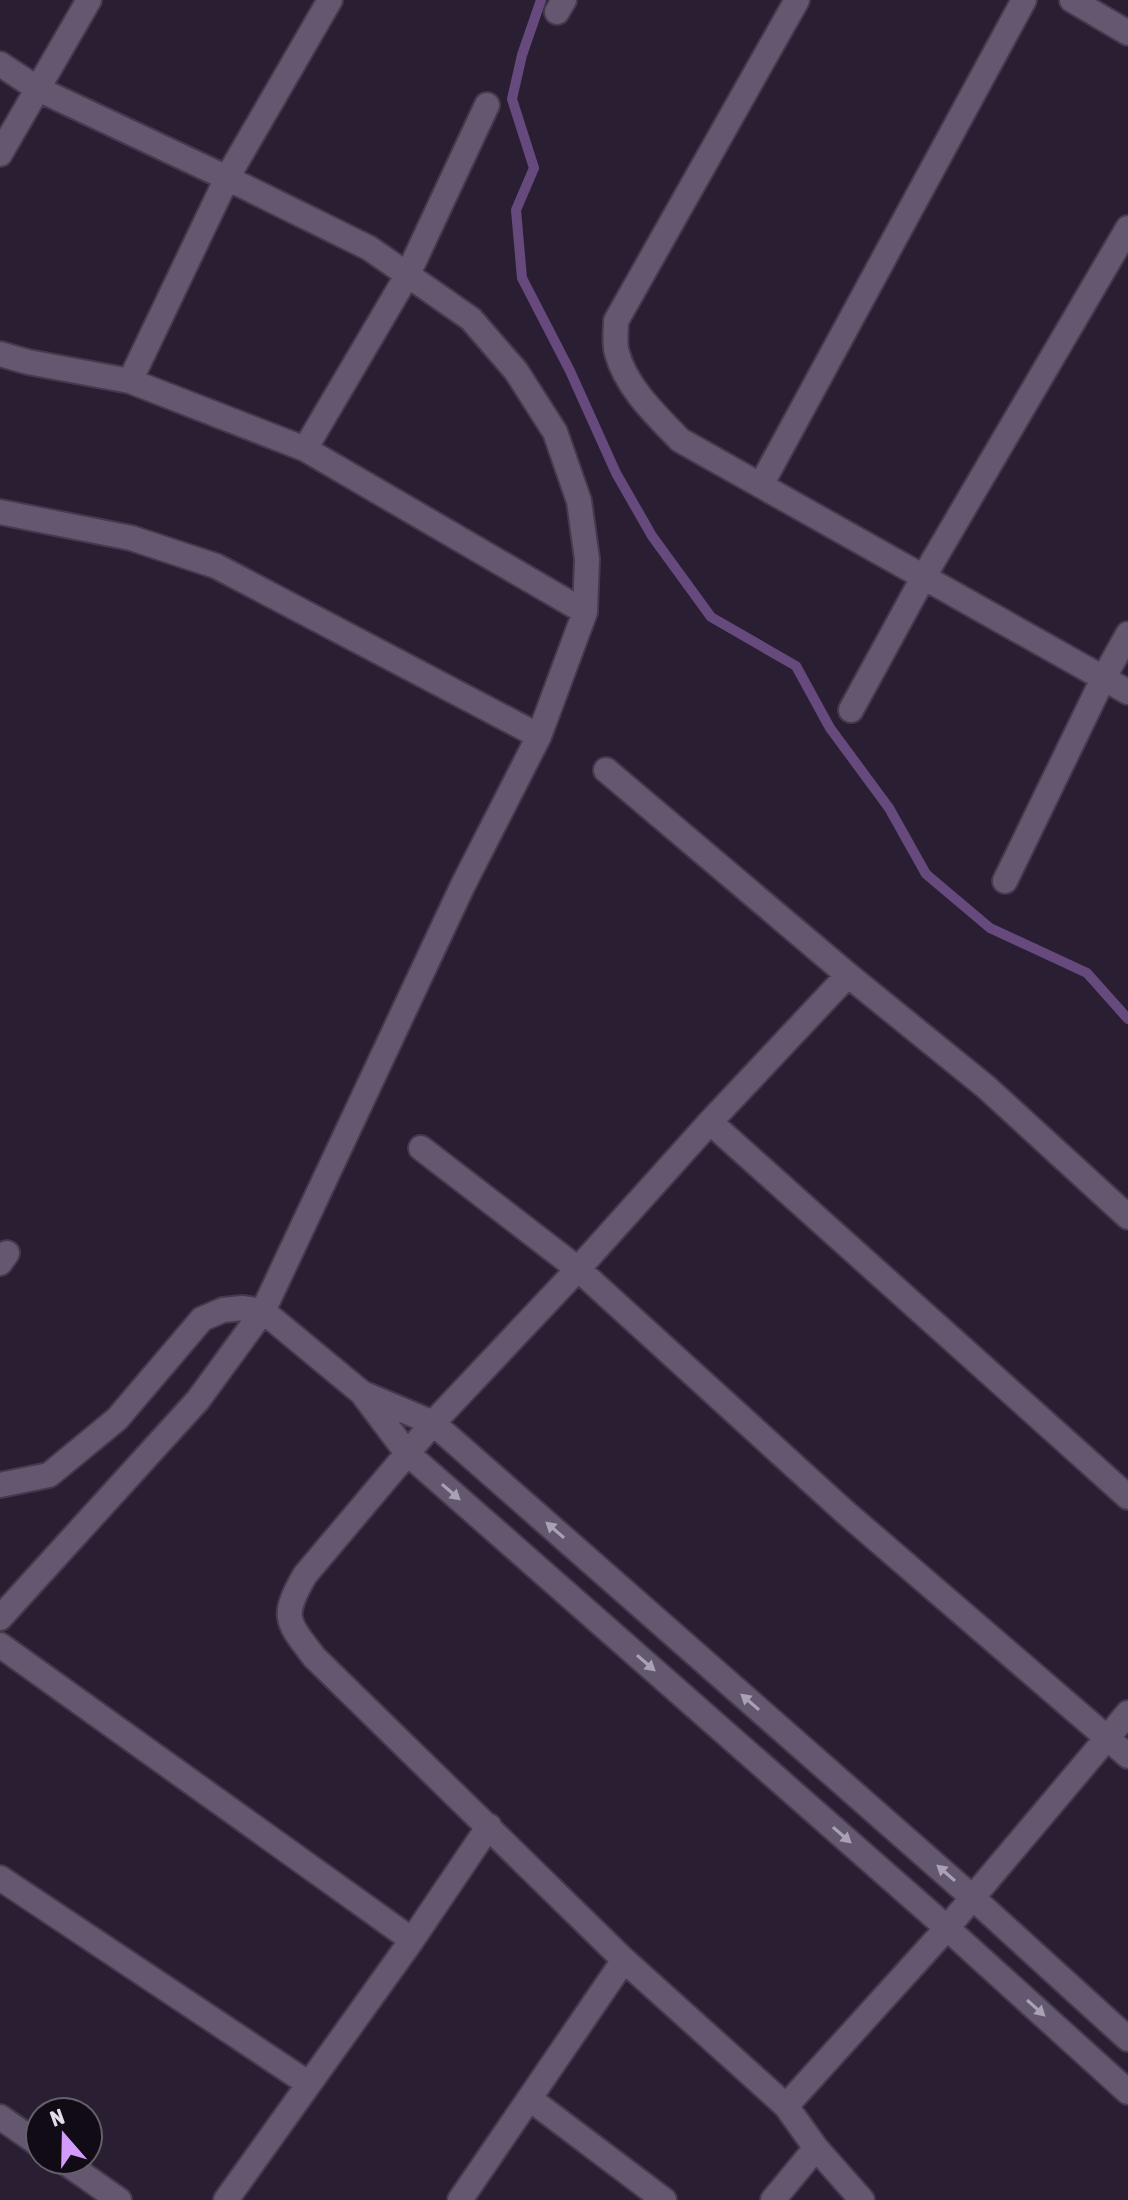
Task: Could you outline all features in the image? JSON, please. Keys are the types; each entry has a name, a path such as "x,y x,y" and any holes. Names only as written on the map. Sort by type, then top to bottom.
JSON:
{"street":[{"path":"0,154 89,0"},
{"path":"130,381 227,178 330,0"},
{"path":"797,0 616,321 616,352 630,382 680,440 1128,692"},
{"path":"761,485 1024,0"},
{"path":"1072,0 1128,33"},
{"path":"0,64 38,89 369,248 471,319 516,371 555,432 579,501 587,559 585,612 539,736 463,885 263,1311 198,1400 0,1618"},
{"path":"305,449 408,274 487,105"},
{"path":"851,710 923,578 1128,228"},
{"path":"0,354 130,381 305,449 585,612"},
{"path":"0,512 131,538 216,566 539,736"},
{"path":"1005,881 1128,634"},
{"path":"606,770 986,1087 1128,1217"},
{"path":"848,975 433,1423 305,1575 290,1601 291,1626 314,1657 624,1960 786,2106 816,2148 862,2200"},
{"path":"710,1122 1128,1497"},
{"path":"421,1148 578,1269 845,1512 1128,1756"},
{"path":"0,1485 49,1475 106,1429 202,1319 223,1310 243,1308 263,1311 362,1393 407,1453 947,1928 1128,2092"},
{"path":"362,1393 433,1423 972,1897 1128,2039"},
{"path":"0,1645 412,1940"},
{"path":"786,2106 947,1928 1128,1713"},
{"path":"226,2200 412,1940 489,1826"},
{"path":"0,1878 309,2084"},
{"path":"460,2200 624,1960"},
{"path":"530,2099 664,2200"},
{"path":"0,2117 24,2134"},
{"path":"773,2200 816,2148"},
{"path":"85,2176 119,2200"}],"waterway":[{"path":"541,0 522,55 512,99 534,168 516,210 522,278 570,371 616,473 652,536 711,617 796,666 830,728 889,808 926,874 990,928 1087,973 1128,1019"}]}
